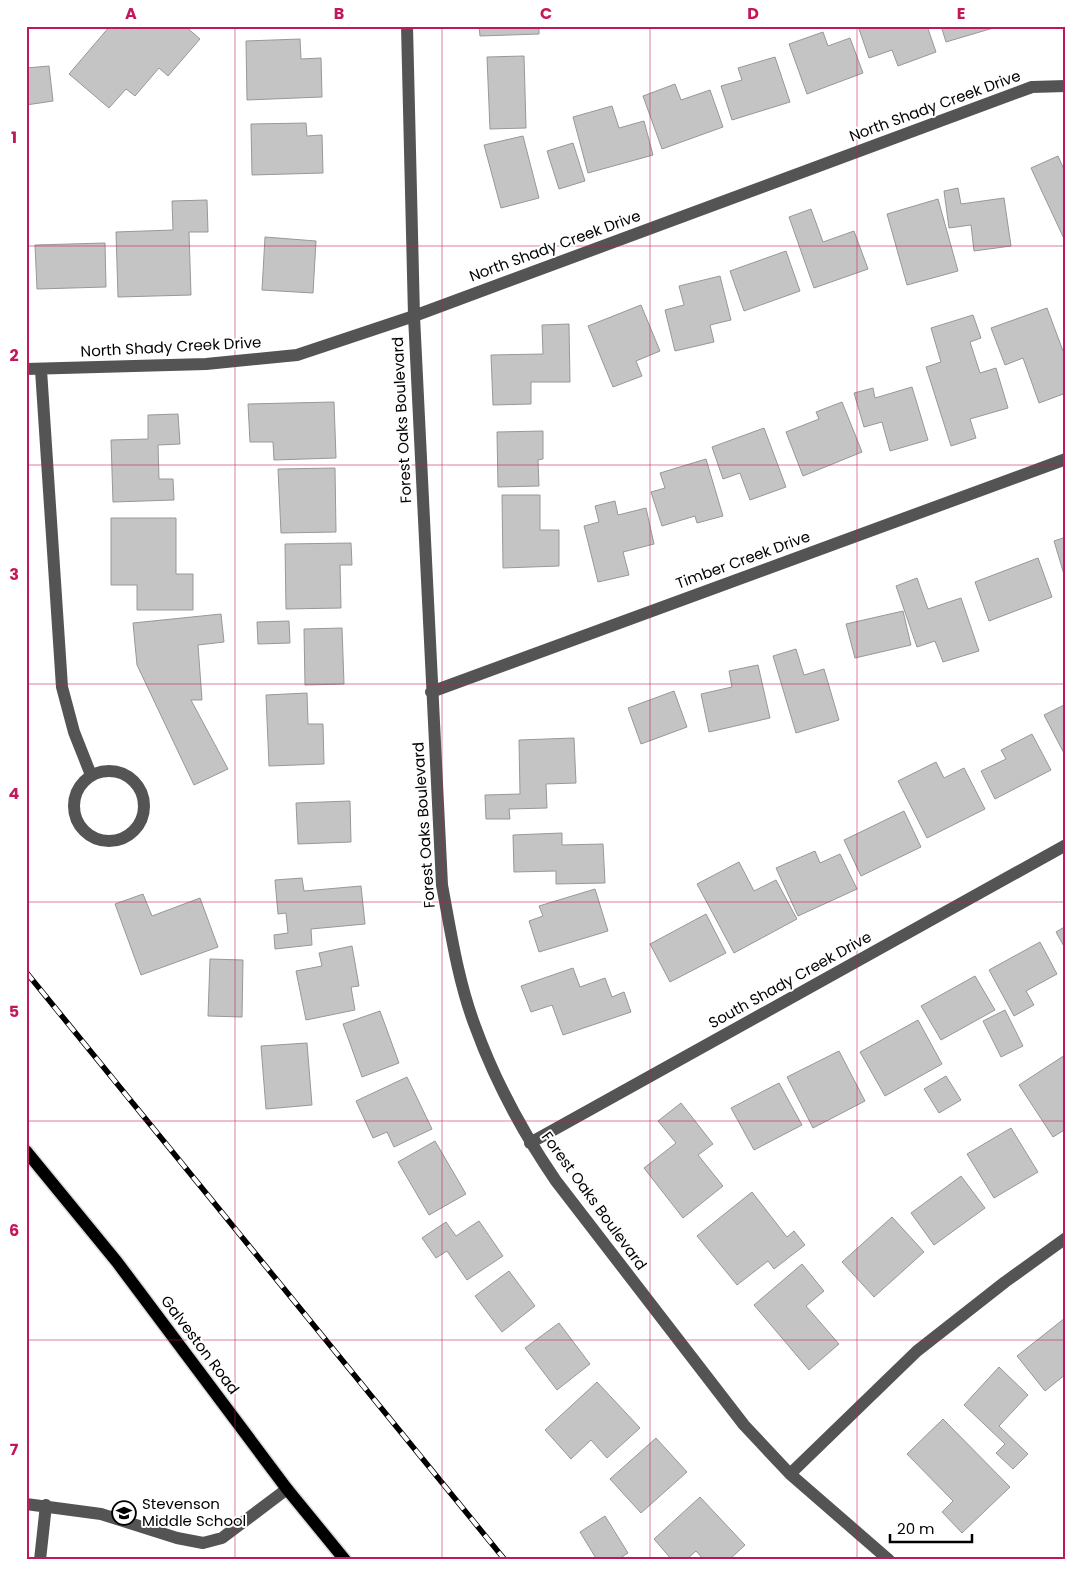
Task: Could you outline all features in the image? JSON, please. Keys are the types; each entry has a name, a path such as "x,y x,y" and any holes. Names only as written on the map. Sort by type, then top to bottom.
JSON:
{"main road":[{"name":"Galveston Road","path":"26,1151 117,1262 287,1488 345,1560"}],"street":[{"name":"Forest Oaks Boulevard","path":"408,26 414,316 431,692 442,885 456,961 475,1026 500,1085 530,1142 556,1182 744,1425 790,1474 889,1560"},
{"name":"North Shady Creek Drive","path":"26,369 206,364 297,354 414,316 1032,87 1066,86"},
{"path":"41,370 62,687 74,732 91,775"},
{"name":"Timber Creek Drive","path":"431,692 1066,459"},
{"path":"102,771 124,774 140,790 144,802 143,813 132,832 110,841 98,840 79,826 74,815 73,804 76,792 82,782 91,775 102,771"},
{"name":"South Shady Creek Drive","path":"530,1142 1066,845"},
{"path":"790,1474 917,1351 1005,1282 1066,1238"},
{"path":"26,1504 100,1514 177,1538 203,1543 222,1538 287,1488"},
{"path":"40,1560 46,1506"}],"building":[{"path":"110,26 185,26 200,39 168,76 159,68 135,96 126,89 109,108 69,74"},
{"path":"479,26 539,26 539,34 480,36"},
{"path":"858,26 927,26 936,52 898,66 892,50 869,58"},
{"path":"941,26 1000,26 946,42"},
{"path":"823,32 828,46 850,38 863,73 807,94 789,44"},
{"path":"300,39 301,59 321,58 322,97 247,100 246,41"},
{"path":"524,56 526,128 490,129 487,57"},
{"path":"775,57 790,102 732,120 721,86 742,80 738,68"},
{"path":"49,66 53,101 26,105 26,68"},
{"path":"675,84 681,100 710,90 723,127 662,149 643,96"},
{"path":"612,106 619,128 644,121 653,155 588,173 573,117"},
{"path":"306,123 307,136 322,135 323,173 252,175 251,124"},
{"path":"523,136 539,198 501,208 484,145"},
{"path":"573,143 585,181 559,189 547,151"},
{"path":"1058,156 1066,174 1066,243 1031,168"},
{"path":"958,188 961,204 1004,198 1011,246 974,251 971,225 949,228 944,191"},
{"path":"938,199 958,271 907,285 887,214"},
{"path":"207,200 208,232 189,232 191,295 118,297 116,232 173,230 172,201"},
{"path":"811,209 823,242 854,231 868,269 814,288 789,217"},
{"path":"265,237 316,241 313,293 262,290"},
{"path":"105,243 106,287 37,289 35,245"},
{"path":"786,251 800,291 744,311 730,271"},
{"path":"720,276 731,320 710,325 714,342 675,351 665,310 684,305 679,286"},
{"path":"641,305 660,351 636,361 642,376 613,387 588,326"},
{"path":"1047,308 1066,359 1066,393 1039,403 1023,358 1005,365 991,328"},
{"path":"973,315 981,338 970,342 980,373 996,368 1008,408 970,419 976,438 951,446 926,367 941,362 931,328"},
{"path":"569,324 570,382 531,382 531,404 493,405 491,355 543,354 542,325"},
{"path":"912,387 928,440 890,451 882,422 864,427 854,393 873,388 875,398"},
{"path":"334,402 336,458 274,460 273,442 250,442 248,404"},
{"path":"842,402 862,452 803,476 786,432 819,419 816,412"},
{"path":"178,414 180,444 158,445 159,479 173,479 174,500 113,502 111,440 148,439 148,415"},
{"path":"764,428 786,487 750,500 740,473 723,479 712,447"},
{"path":"543,431 543,459 538,460 539,486 498,487 497,432"},
{"path":"706,459 723,516 697,523 695,516 662,526 651,492 665,488 660,473"},
{"path":"335,468 336,532 281,533 278,469"},
{"path":"502,495 540,495 540,530 559,530 559,566 503,568"},
{"path":"615,501 618,515 646,508 654,544 623,552 629,575 598,582 584,526 599,522 595,506"},
{"path":"111,518 176,518 176,574 193,574 193,610 137,610 137,585 111,585"},
{"path":"1066,537 1066,581 1054,541"},
{"path":"351,543 352,565 340,565 341,608 286,609 285,544"},
{"path":"1038,558 1052,597 989,621 975,582"},
{"path":"917,578 928,609 961,598 979,651 943,662 935,641 917,647 896,586"},
{"path":"903,611 911,645 855,658 846,624"},
{"path":"221,614 224,642 198,645 202,700 191,700 228,769 194,785 137,665 133,623"},
{"path":"289,621 290,643 258,644 257,622"},
{"path":"342,628 344,684 305,685 304,629"},
{"path":"796,649 804,675 824,669 839,720 796,733 773,656"},
{"path":"758,665 770,718 709,732 701,694 732,687 729,671"},
{"path":"674,691 687,727 641,744 628,708"},
{"path":"307,693 308,724 323,724 324,764 269,766 266,695"},
{"path":"1066,704 1066,757 1044,715"},
{"path":"1032,734 1051,770 995,799 981,771 1006,759 1001,750"},
{"path":"574,738 576,783 546,784 547,808 509,809 510,819 486,819 485,795 520,794 519,740"},
{"path":"936,762 944,778 964,768 985,809 927,838 898,781"},
{"path":"350,801 351,842 298,844 296,803"},
{"path":"904,811 921,847 861,876 844,840"},
{"path":"562,833 562,845 603,844 605,883 556,884 556,871 514,872 513,835"},
{"path":"815,851 820,863 840,854 857,889 798,916 776,868"},
{"path":"739,862 754,891 776,880 797,919 734,953 697,884"},
{"path":"302,878 304,891 361,886 365,924 311,929 312,945 275,949 274,935 288,933 286,913 278,914 275,880"},
{"path":"595,889 608,931 539,952 529,921 543,916 539,906"},
{"path":"143,894 152,916 200,898 218,947 141,975 115,904"},
{"path":"706,914 726,953 670,982 650,944"},
{"path":"1066,926 1066,950 1056,932"},
{"path":"1040,942 1057,974 1026,991 1034,1005 1014,1016 989,970"},
{"path":"352,946 359,986 351,987 355,1010 306,1020 296,971 322,966 319,953"},
{"path":"210,959 243,960 242,1017 208,1016"},
{"path":"573,968 580,987 605,978 612,997 624,992 631,1012 563,1035 552,1005 531,1012 521,986"},
{"path":"975,976 995,1010 941,1040 921,1006"},
{"path":"1005,1010 1023,1046 1001,1057 983,1021"},
{"path":"380,1011 399,1063 362,1077 343,1024"},
{"path":"918,1020 942,1064 885,1096 860,1052"},
{"path":"307,1043 312,1105 266,1109 261,1046"},
{"path":"839,1051 865,1101 813,1128 787,1077"},
{"path":"1065,1055 1066,1129 1053,1137 1019,1085"},
{"path":"946,1076 961,1100 939,1113 924,1089"},
{"path":"407,1077 432,1129 394,1147 387,1132 373,1138 356,1101"},
{"path":"779,1083 802,1125 754,1150 731,1108"},
{"path":"681,1103 713,1144 698,1155 723,1186 683,1218 644,1168 676,1143 658,1121"},
{"path":"1011,1128 1038,1172 994,1198 967,1154"},
{"path":"435,1141 466,1194 429,1215 398,1162"},
{"path":"961,1176 985,1208 934,1245 911,1213"},
{"path":"752,1192 787,1237 794,1231 805,1245 774,1269 768,1261 737,1285 697,1236"},
{"path":"892,1217 924,1252 874,1297 842,1262"},
{"path":"479,1221 503,1256 467,1280 447,1251 436,1258 422,1238 446,1222 456,1236"},
{"path":"802,1264 824,1291 806,1306 839,1344 809,1370 754,1305"},
{"path":"509,1271 535,1306 502,1332 475,1296"},
{"path":"1065,1318 1066,1374 1045,1391 1017,1356"},
{"path":"559,1323 590,1364 557,1390 525,1348"},
{"path":"999,1367 1028,1395 999,1426 1028,1454 1013,1469 996,1453 1005,1444 964,1405"},
{"path":"597,1382 640,1428 607,1458 591,1440 571,1459 545,1430"},
{"path":"943,1419 1010,1487 962,1533 942,1512 953,1501 907,1454"},
{"path":"656,1438 687,1472 641,1513 610,1479"},
{"path":"700,1497 745,1545 729,1560 704,1560 696,1551 686,1560 672,1560 654,1539"},
{"path":"605,1516 628,1553 617,1560 597,1560 580,1532"}],"railway":[{"path":"26,972 505,1560"}],"place":[{"name":"Stevenson Middle School","path":"124,1513"}]}
